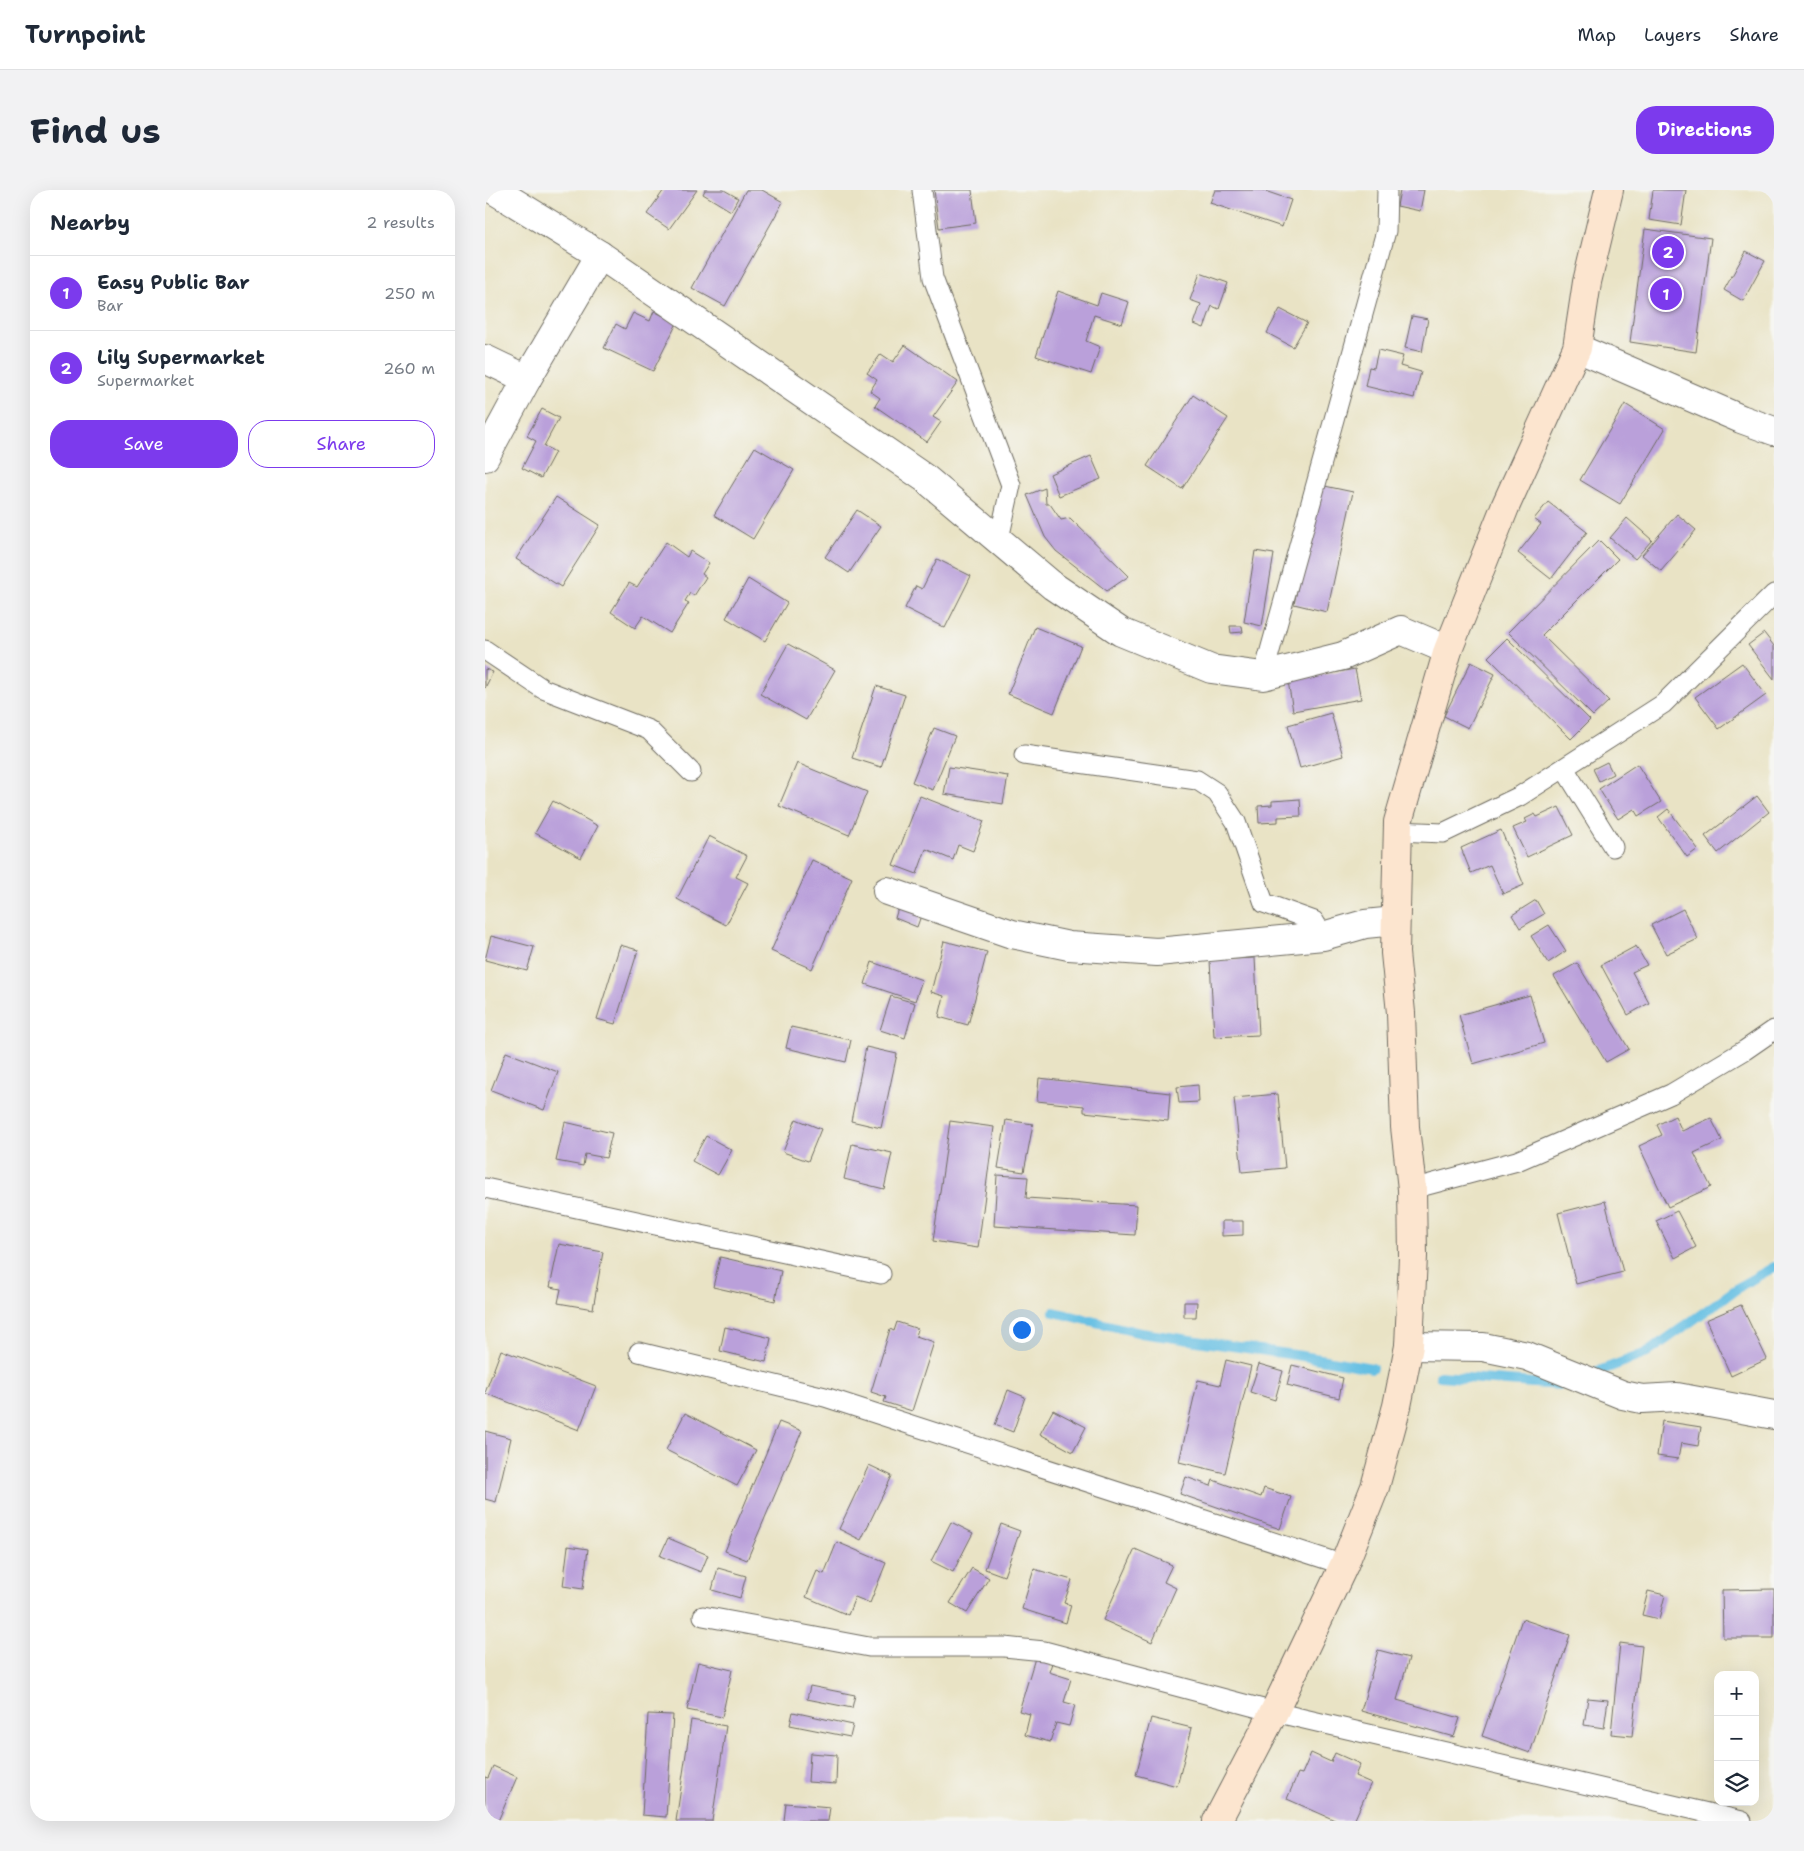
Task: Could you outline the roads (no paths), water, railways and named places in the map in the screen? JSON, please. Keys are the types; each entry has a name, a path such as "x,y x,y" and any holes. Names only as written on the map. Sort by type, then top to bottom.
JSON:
{"main road":[{"path":"1217,1821 1274,1712 1343,1565 1375,1487 1397,1406 1409,1346 1413,1256 1412,1189 1405,1127 1401,1013 1395,953 1398,822 1448,650 1505,507 1577,348 1587,282 1609,190"}],"street":[{"path":"494,190 600,255 926,479 1053,586 1121,632 1211,669 1263,676 1343,656 1401,630 1448,650"},
{"path":"485,457 527,379 600,255"},
{"path":"1577,348 1741,419 1774,431"},
{"path":"485,360 527,379"},
{"path":"887,891 1012,934 1069,946 1157,952 1323,936 1365,924 1395,921"},
{"path":"1409,1346 1483,1347 1527,1356 1623,1395 1643,1399 1677,1397 1774,1415"}],"lane":[{"path":"922,190 933,278 1011,485 999,539"},
{"path":"1263,676 1386,231 1387,190"},
{"path":"1397,831 1443,833 1519,796 1564,768 1663,704 1774,594"},
{"path":"485,650 543,689 649,730 691,772"},
{"path":"1024,755 1197,780 1217,793 1236,822 1264,903 1314,921 1323,936"},
{"path":"1564,768 1613,847"},
{"path":"1412,1189 1517,1161 1661,1098 1745,1050 1774,1030"},
{"path":"485,1188 881,1274"},
{"path":"639,1352 825,1397 1343,1565"},
{"path":"703,1616 869,1647 1003,1647 1044,1650 1274,1712 1742,1821"}],"waterway":[{"path":"1599,1371 1647,1353 1742,1285 1774,1267"},
{"path":"1054,1312 1141,1333 1372,1368"},
{"path":"1440,1376 1560,1385"}],"place":[{"name":"Lily Supermarket","path":"1668,252"},
{"name":"Easy Public Bar","path":"1666,294"}]}
